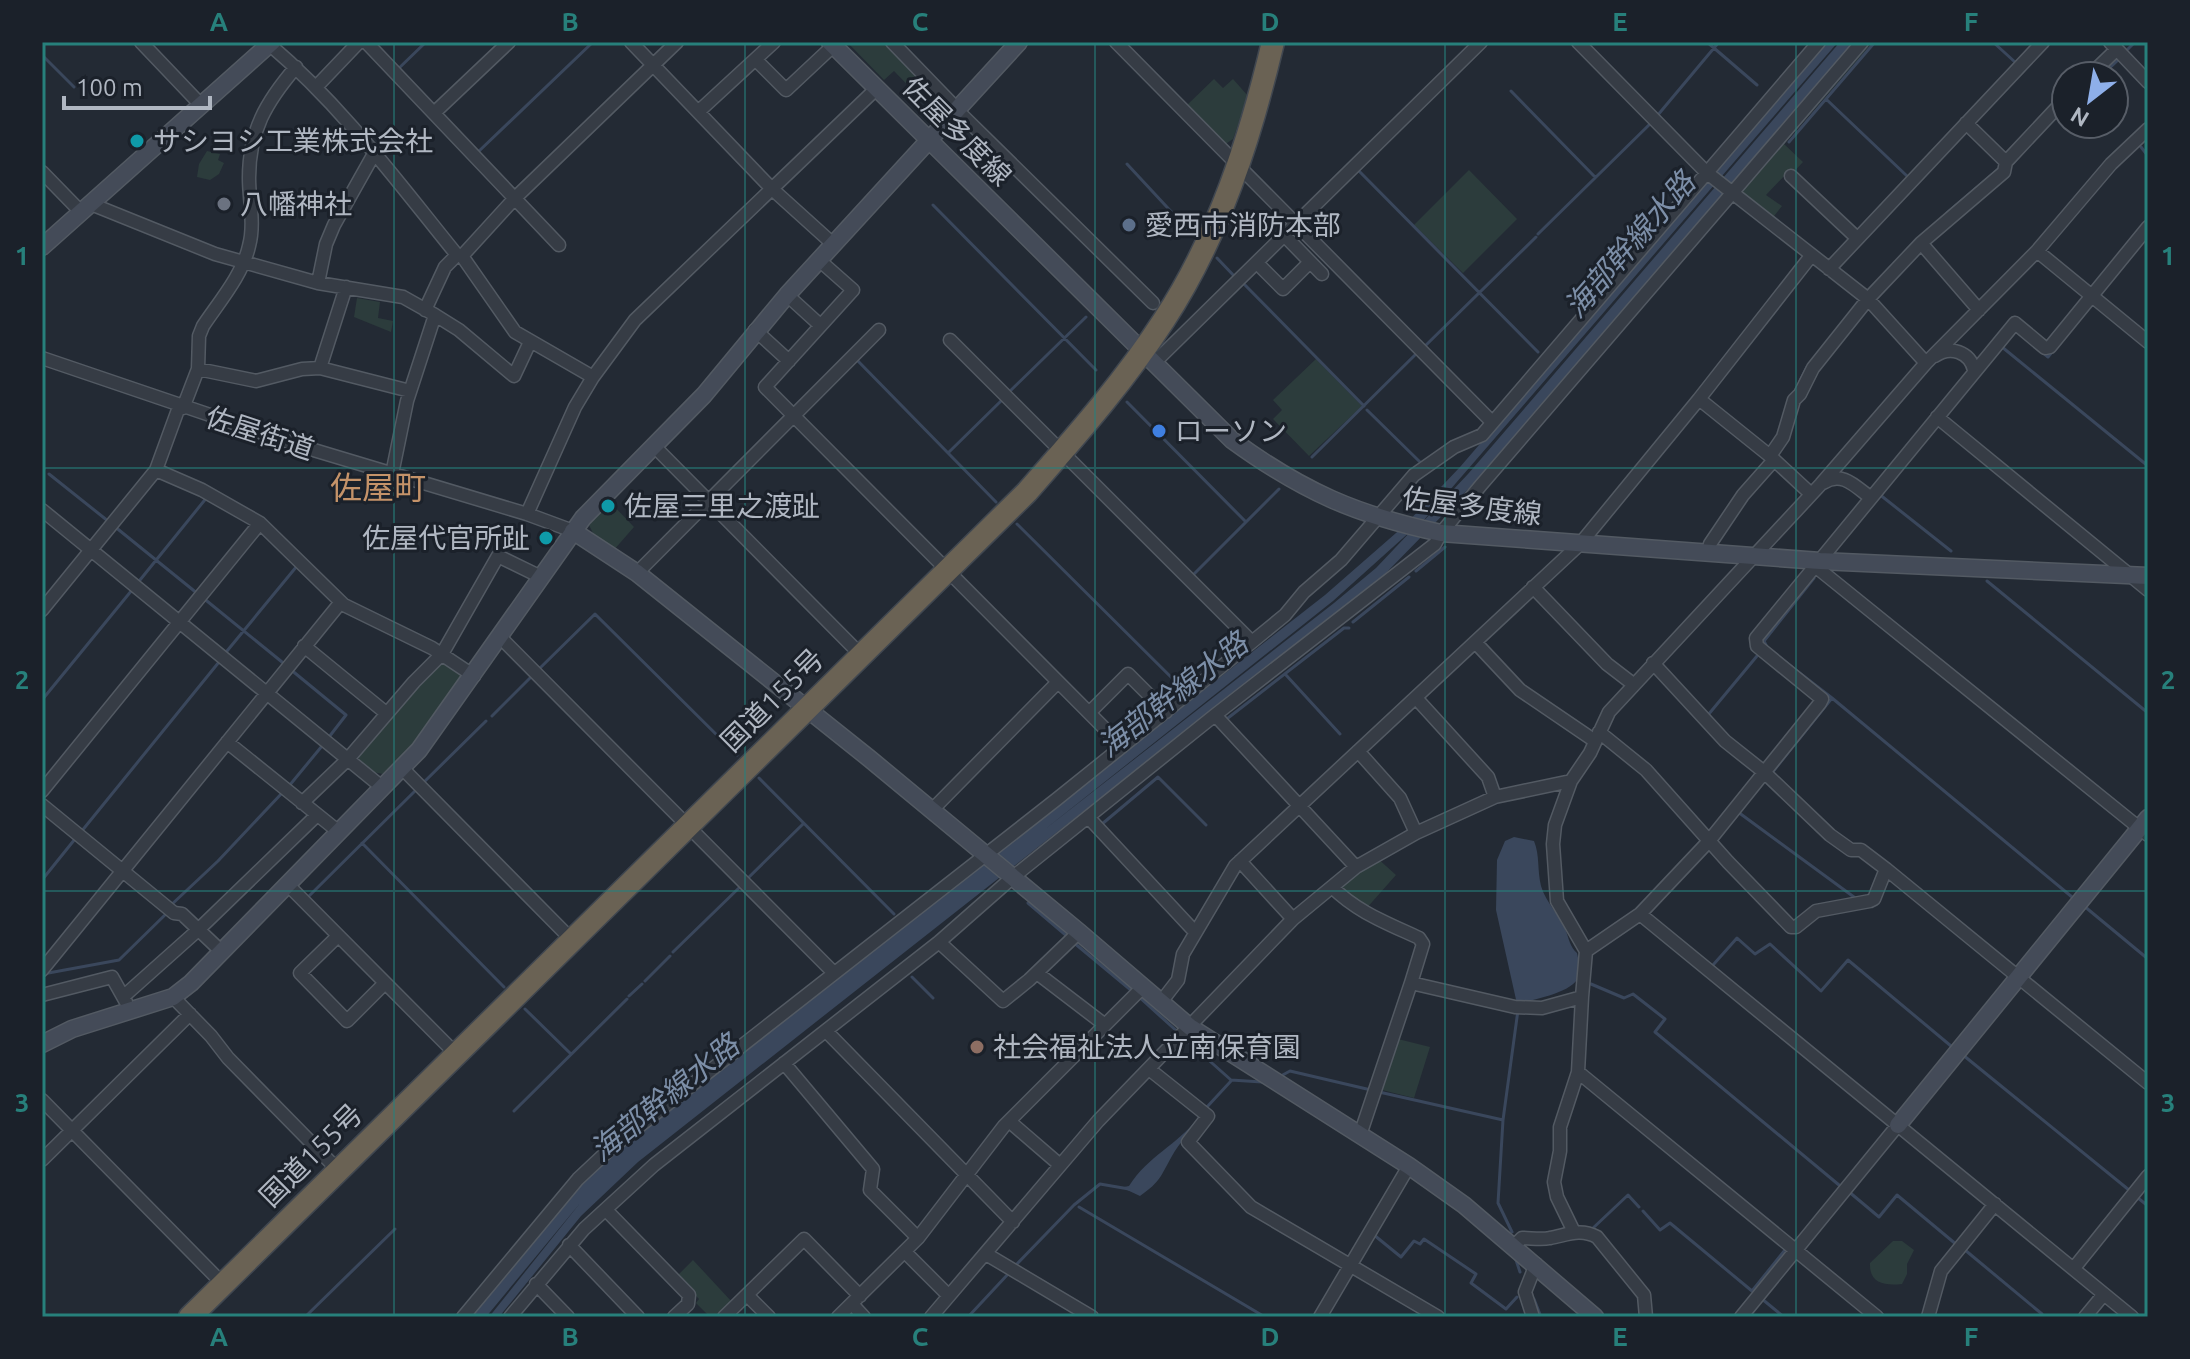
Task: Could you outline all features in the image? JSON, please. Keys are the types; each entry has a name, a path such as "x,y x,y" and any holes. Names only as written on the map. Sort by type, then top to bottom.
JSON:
{"highway":[{"name":"国道155号","path":"190,1317 1027,492 1148,357 1223,206 1253,122 1273,42"}],"street":[{"path":"141,42 201,105"},
{"path":"317,86 359,42"},
{"path":"366,42 559,245"},
{"path":"434,113 509,42"},
{"path":"631,42 771,188 833,244"},
{"path":"392,474 430,312 445,267 677,42"},
{"path":"698,112 774,42"},
{"path":"892,42 953,105"},
{"path":"42,1044 127,1004 157,1003 173,997 222,952 383,788 438,727 573,531 704,395 755,330 1019,42"},
{"path":"1116,42 1492,422"},
{"path":"1148,357 1257,263 1481,42"},
{"path":"1578,42 1708,174 1868,299 1926,363"},
{"path":"463,1317 578,1179 599,1159 987,855 1285,615 1304,592 1382,520 1414,475 1454,447 1482,435 1819,42"},
{"path":"510,1317 569,1245 654,1165 939,942 1013,877 1215,715 1435,544 1441,533 1862,42"},
{"path":"1829,269 2043,42"},
{"path":"42,247 270,43 317,86 375,152 460,255 515,332 593,377"},
{"path":"756,60 786,90 832,44"},
{"name":"佐屋多度線","path":"832,44 1232,440 1267,465 1325,498 1382,520 1441,533 1756,555 1818,563 2148,576"},
{"path":"2118,46 2148,82"},
{"path":"42,610 156,470 198,369 199,336 203,326 244,262 252,233 249,176 254,132 280,85 296,67"},
{"path":"527,514 575,407 635,320 877,88"},
{"path":"1708,552 1710,544 1743,495 1772,458 1783,437 1794,400 1813,368 1868,299 1921,243 2004,172 2006,162 2050,115"},
{"path":"963,116 1153,303"},
{"path":"1966,123 2006,162"},
{"path":"1574,1232 1557,1197 1554,1182 1560,1151 1560,1127 1578,1072 1586,951 1557,901 1552,861 1555,825 1571,781 1590,753 1609,712 1633,684 1756,555 1926,363 2037,251 2111,164 2148,129"},
{"path":"318,283 326,244 334,225 375,152"},
{"path":"42,172 86,208 215,254 318,283 403,297 459,330 514,376 530,342"},
{"path":"1791,176 1857,238"},
{"path":"1586,951 1640,914 1709,841 1822,699 1757,646 1756,638 2015,323 2045,348 2050,347 2148,227"},
{"path":"1285,236 1322,274"},
{"path":"1921,243 1979,310"},
{"path":"2037,251 2148,342"},
{"path":"1161,1002 1178,980 1183,954 1195,932 1240,861 1580,544 1811,256"},
{"path":"819,260 853,290 765,387 1122,746"},
{"path":"1257,263 1283,289 1310,262"},
{"path":"320,368 346,287"},
{"path":"787,295 820,325"},
{"path":"755,330 789,361"},
{"path":"637,573 879,330"},
{"path":"950,340 1252,642"},
{"path":"1926,363 1941,352 1961,353 1972,362 1974,370"},
{"name":"佐屋街道","path":"42,358 181,408 527,514 573,531"},
{"path":"198,369 256,381 302,369 320,368 410,391"},
{"path":"1699,399 1816,489"},
{"path":"1937,417 2148,590"},
{"path":"653,445 861,655"},
{"path":"156,470 202,490 260,523 341,602 442,654 474,676"},
{"path":"1816,489 1830,478 1842,478 1871,498"},
{"path":"42,510 383,788"},
{"path":"42,791 260,523"},
{"path":"573,531 637,573 987,855 1139,991 1161,1002 1184,1033 1409,1166 1464,1205 1595,1317"},
{"path":"302,803 348,759 442,654 498,556 541,577"},
{"path":"1741,1317 2018,976 2145,827 1818,563"},
{"path":"1533,587 1607,664 1633,684"},
{"path":"42,970 341,602"},
{"path":"500,637 834,973"},
{"path":"1475,642 1520,690 1597,736 1646,770 1791,927 1796,927 1816,911 1874,899 1886,869"},
{"path":"304,646 386,713"},
{"path":"1653,663 1725,741 1764,772 1830,835 1851,850 1861,850 1886,869 2148,1083"},
{"path":"1090,712 1128,674 1166,712"},
{"path":"932,810 1058,682"},
{"path":"1416,698 1488,777 1495,797"},
{"path":"1215,715 1356,867"},
{"path":"227,742 339,832"},
{"path":"1358,751 1400,798 1416,833"},
{"path":"402,768 572,940"},
{"path":"931,1317 1098,1121 1293,919 1356,867 1416,833 1495,797 1571,781"},
{"path":"42,805 174,913 182,914 222,952"},
{"path":"127,1004 139,982 198,930 317,815"},
{"path":"1088,817 1195,932"},
{"path":"1240,861 1293,919"},
{"path":"288,885 456,1054"},
{"path":"1332,887 1348,903 1419,938 1423,944 1360,1135"},
{"path":"1640,914 2132,1317"},
{"path":"338,936 300,973 347,1021 385,983"},
{"path":"939,942 1003,1001 1074,936"},
{"path":"1037,973 1105,1025"},
{"path":"42,995 112,977 127,1004"},
{"path":"139,982 157,1003"},
{"path":"1411,983 1519,1008 1542,1008 1582,997"},
{"path":"838,1317 918,1238 1009,1121 1139,991"},
{"path":"173,997 338,1170"},
{"path":"42,1160 190,1014"},
{"path":"826,1031 1013,1222"},
{"path":"784,1063 873,1169 870,1190 918,1238"},
{"path":"1149,1069 1208,1116 1188,1142 1251,1207 1438,1317"},
{"path":"1578,1072 1877,1317"},
{"path":"42,1100 223,1284"},
{"path":"1009,1121 1060,1165"},
{"path":"1320,1317 1409,1166"},
{"path":"2074,1268 2148,1176"},
{"path":"1928,1317 1941,1271 1995,1204"},
{"path":"606,1210 689,1295 688,1304 674,1317"},
{"path":"1514,1246 1522,1238 1546,1239 1574,1232 1591,1233 1644,1295 1646,1317"},
{"path":"724,1317 804,1239 856,1300 864,1317"},
{"path":"569,1245 638,1317"},
{"path":"905,1252 949,1296"},
{"path":"986,1254 1092,1317"},
{"path":"1533,1317 1525,1292 1536,1264"},
{"path":"536,1284 568,1317"},
{"path":"2085,1317 2104,1294"},
{"path":"747,1295 769,1317"}],"shaded area":[{"path":"847,42 887,42 938,95 928,106 894,71 884,80"},
{"path":"1867,42 1873,42 1784,144 1803,162 1766,195 1782,206 1771,220 1739,191"},
{"path":"1214,79 1223,88 1233,79 1248,96 1233,139 1224,145 1186,106"},
{"path":"207,151 220,154 218,160 224,163 219,174 210,180 197,177 199,164"},
{"path":"1469,170 1517,219 1463,273 1414,225"},
{"path":"357,298 380,302 378,318 393,321 391,332 354,317"},
{"path":"1316,359 1362,406 1309,456 1273,419 1282,410 1273,400"},
{"path":"609,501 634,527 613,551 595,537 589,525"},
{"path":"445,660 464,674 407,752 383,774 373,772 358,758 359,752"},
{"path":"1376,857 1396,875 1365,910 1337,887"},
{"path":"1394,1038 1430,1047 1414,1098 1378,1089"},
{"path":"1893,1241 1902,1241 1914,1250 1902,1284 1879,1282 1870,1270 1870,1263"},
{"path":"693,1260 732,1302 717,1317 710,1317 696,1303 699,1299 677,1276"}],"water":[{"path":"1827,42 1838,42 1417,528 1468,474 1840,42 1856,42 1476,481 1385,574 638,1162 581,1216 499,1317 489,1317 581,1202 486,1317 470,1317 581,1183 619,1148 1325,595 1404,526 1460,467","holes":["1413,529 1376,568 1334,603 1044,830 1333,601"]},
{"path":"1514,837 1534,841 1541,886 1577,953 1580,971 1571,986 1517,1004 1496,910 1497,860 1505,841"},
{"path":"1198,1118 1152,1186 1140,1196 1125,1189 1145,1166"}],"waterway":[{"path":"397,70 426,42"},
{"path":"478,152 593,42"},
{"path":"1707,42 1757,85"},
{"path":"1657,116 1719,42"},
{"path":"1789,142 1875,42"},
{"path":"1993,42 2016,63"},
{"path":"2128,49 2135,42"},
{"path":"42,55 74,87"},
{"path":"1511,91 1595,177"},
{"path":"1826,99 1907,176"},
{"path":"1538,234 1652,122"},
{"path":"2141,147 2148,156"},
{"path":"2013,163 2021,154"},
{"path":"1127,164 1191,233"},
{"path":"1947,213 2000,168"},
{"path":"1358,170 1538,352"},
{"path":"933,205 1096,370"},
{"path":"1423,348 1536,237"},
{"path":"1217,258 1236,278"},
{"path":"1243,283 1364,406"},
{"path":"1007,394 1086,317"},
{"path":"2002,347 2148,466"},
{"path":"2041,351 2048,357 2052,352"},
{"path":"1312,457 1417,353"},
{"path":"856,359 996,502"},
{"path":"1800,381 1807,367"},
{"path":"948,453 1002,400"},
{"path":"1127,402 1246,522"},
{"path":"1367,410 1420,462"},
{"path":"49,474 108,521"},
{"path":"1191,577 1279,489"},
{"path":"1879,494 1951,551"},
{"path":"140,580 208,496"},
{"name":"海部幹線水路","path":"1017,524 1180,686"},
{"path":"114,526 198,594"},
{"path":"1416,571 1445,547"},
{"path":"227,651 297,566"},
{"path":"1353,622 1409,577"},
{"path":"1767,647 1764,641 1814,578"},
{"path":"1987,581 2148,713"},
{"path":"42,700 132,590"},
{"path":"202,597 282,662"},
{"path":"539,669 595,614 737,755"},
{"path":"1228,718 1344,628 1349,628"},
{"path":"1708,715 1757,656"},
{"path":"1771,774 1832,698 1779,657"},
{"path":"81,832 219,662"},
{"path":"290,669 346,715 329,737"},
{"path":"1286,675 1340,734"},
{"path":"492,716 532,676"},
{"path":"1832,698 2072,897"},
{"path":"422,784 486,721"},
{"path":"289,786 322,746"},
{"path":"1104,826 1102,824 1158,777 1206,825"},
{"path":"759,778 894,914"},
{"path":"306,899 417,789"},
{"path":"170,906 218,861 283,792"},
{"path":"1738,812 1858,900"},
{"path":"747,879 803,824"},
{"path":"42,880 75,839"},
{"path":"362,843 504,987"},
{"path":"673,952 742,885"},
{"path":"1028,903 1068,937"},
{"path":"2084,906 2148,959"},
{"path":"43,974 119,960 168,912"},
{"path":"1713,965 1737,938 1755,954 1770,944 1821,991 1848,960 1951,1046"},
{"path":"1073,942 1132,991"},
{"path":"645,981 670,956"},
{"path":"912,977 933,998"},
{"path":"629,996 642,984"},
{"path":"1591,984 1624,998 1633,994 1665,1019 1655,1032 1839,1185"},
{"path":"1138,996 1180,1034"},
{"path":"514,1111 627,999"},
{"path":"525,1009 571,1054"},
{"path":"1512,1232 1498,1203 1503,1120 1518,1010"},
{"path":"1185,1039 1231,1080 1262,1082"},
{"path":"1963,1055 2129,1190"},
{"path":"1279,1077 1290,1071 1371,1090"},
{"path":"1206,1108 1231,1081"},
{"path":"1379,1092 1503,1120"},
{"path":"1015,1266 1074,1205 1100,1184 1129,1189"},
{"path":"1848,1191 1879,1217 1897,1195 1957,1245"},
{"path":"1592,1229 1628,1195 1639,1207"},
{"path":"2138,1198 2148,1206"},
{"path":"1079,1207 1265,1317"},
{"path":"1643,1211 1660,1230 1670,1223 1752,1291 1785,1250"},
{"path":"305,1317 395,1229"},
{"path":"1374,1235 1401,1257 1414,1241 1420,1244 1424,1239 1476,1274 1471,1283 1506,1309 1517,1297"},
{"path":"1965,1250 2042,1314 2039,1317"},
{"path":"1515,1257 1520,1272"},
{"path":"968,1317 1009,1273"},
{"path":"1534,1299 1541,1317"},
{"path":"1762,1299 1784,1317"}],"place":[{"name":"サシヨシ工業株式会社","path":"137,141"},
{"name":"八幡神社","path":"224,204"},
{"name":"愛西市消防本部","path":"1129,225"},
{"name":"ローソン","path":"1159,431"},
{"name":"佐屋三里之渡趾","path":"608,506"},
{"name":"佐屋代官所趾","path":"546,538"},
{"name":"社会福祉法人立南保育園","path":"977,1047"}],"district":[{"name":"佐屋町","path":"378,488"}]}
